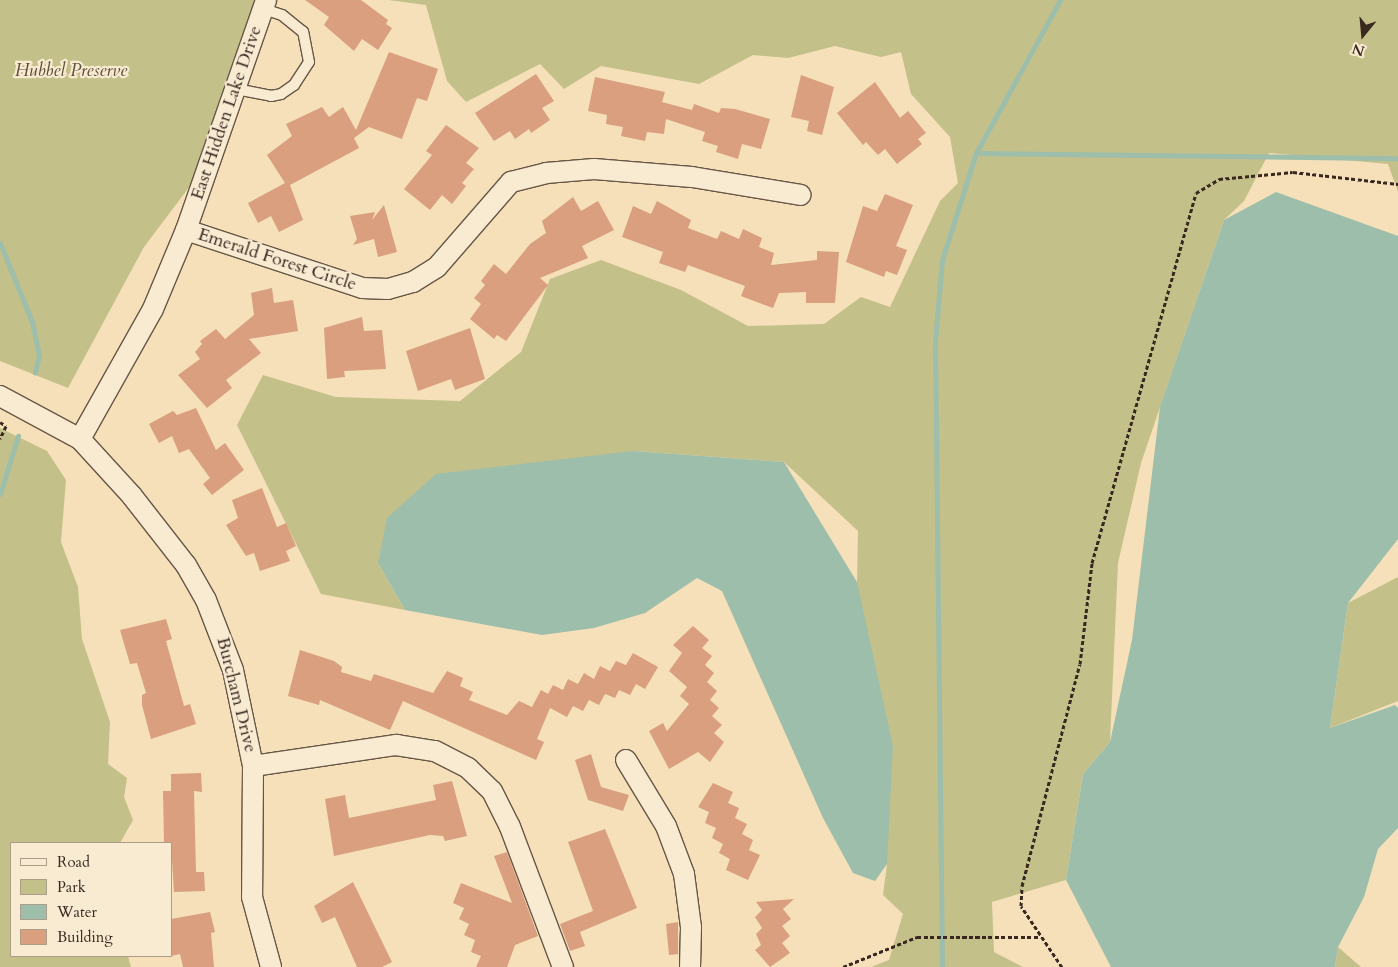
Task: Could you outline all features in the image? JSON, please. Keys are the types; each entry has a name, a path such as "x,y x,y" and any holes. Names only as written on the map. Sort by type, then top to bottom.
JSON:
{"street":[{"name":"East Hidden Lake Drive","path":"80,439 136,346 186,230 264,5"},
{"name":"Emerald Forest Circle","path":"186,230 362,288 388,289 413,282 437,267 512,182 546,173 594,169 692,177 801,195"},
{"name":"Burcham Drive","path":"0,396 80,439 138,504 186,565 206,600 233,670 253,766 252,897 271,967"},
{"path":"253,766 396,745 435,751 468,768 492,791 510,827 563,967"},
{"path":"626,760 666,826 684,874 691,927 690,967"}],"lane":[{"path":"236,89 281,94 294,85 309,62 303,32 282,15 264,5"}],"path":[{"path":"1062,967 1038,937 1021,906 1022,886 1080,664 1092,563 1196,193 1219,179 1293,172 1398,184"},
{"path":"0,422 6,426 0,438"},
{"path":"843,967 918,937 1038,937"}],"green space":[{"name":"Hubbel Preserve","path":"0,0 255,0 190,186 144,247 68,388 0,361"},
{"path":"388,0 1398,0 1398,192 1388,164 1269,153 1244,201 1224,220 1141,463 1118,563 1110,742 1083,774 1066,880 992,902 994,952 1023,967 871,967 889,960 903,914 883,895 887,864 857,582 858,531 784,462 633,451 378,563 405,610 321,594 237,425 263,375 336,397 460,401 521,352 550,279 601,260 681,290 748,326 824,324 861,297 890,307 940,201 958,183 950,137 911,94 901,52 881,57 835,46 788,58 753,55 699,84 601,66 564,89 540,64 466,102 447,81 426,5"},
{"path":"0,428 47,451 66,480 61,542 78,587 82,639 110,722 108,764 127,778 124,797 133,820 121,842 10,842 10,957 128,957 131,967 0,967"},
{"path":"1398,577 1398,701 1330,728 1348,603"},
{"path":"1338,947 1361,967 1335,967"}],"water":[{"path":"1276,192 1398,236 1398,539 1348,603 1330,728 1395,705 1398,708 1398,828 1378,849 1364,897 1338,947 1335,967 1111,967 1066,880 1083,774 1110,742 1132,640 1160,407 1224,220"},
{"path":"633,451 784,462 857,582 893,746 887,864 875,881 853,873 823,818 722,591 697,578 645,613 594,628 542,635 405,610 378,563 387,518 436,474"}],"building":[{"path":"305,0 361,0 388,20 386,24 392,28 378,50 362,39 354,51 324,25 329,17"},
{"path":"389,52 438,69 427,101 417,98 402,139 369,127 354,138 359,148 290,185 303,220 279,232 271,216 258,223 248,203 285,183 267,155 292,136 286,124 322,107 329,117 343,107 356,130"},
{"path":"536,74 554,101 542,108 550,120 531,133 529,129 515,139 510,131 494,141 475,113"},
{"path":"801,75 834,87 822,135 807,131 809,121 791,117"},
{"path":"595,77 665,92 662,102 692,110 694,104 719,113 721,108 735,109 770,119 761,149 742,144 738,159 716,152 718,146 702,141 705,132 666,119 664,134 647,132 645,141 621,136 623,127 606,124 607,115 588,111"},
{"path":"875,82 900,118 908,111 926,133 918,139 922,144 897,164 885,149 878,155 866,142 863,145 837,113"},
{"path":"446,125 479,148 466,163 474,169 462,183 466,186 452,204 442,195 430,210 404,189 432,155 426,151"},
{"path":"885,194 913,205 896,246 907,250 897,275 886,271 884,277 846,262 863,206 877,211"},
{"path":"573,197 581,211 598,201 614,230 582,246 588,258 540,278 548,285 506,341 497,335 494,339 470,319 481,304 474,298 485,285 481,281 494,264 506,274 530,244 546,233 542,221"},
{"path":"657,201 691,220 688,228 717,239 721,231 739,239 743,229 762,238 759,247 774,253 771,265 817,260 817,251 839,252 835,303 806,303 806,292 779,293 773,308 741,296 745,286 688,265 685,272 659,263 663,252 622,237 633,206 651,214"},
{"path":"384,205 397,252 378,257 374,239 353,245 357,239 350,216 375,212 372,220"},
{"path":"272,288 274,303 293,300 298,331 249,339 261,353 226,380 232,388 207,408 178,375 200,359 195,352 202,344 200,341 216,329 225,339 254,315 251,293"},
{"path":"362,317 364,331 382,330 386,369 344,371 345,377 327,379 324,328"},
{"path":"470,328 485,379 455,390 451,379 418,391 406,351"},
{"path":"196,408 216,450 225,443 244,470 212,495 203,484 210,478 189,449 179,453 172,436 159,443 149,424 173,411 177,415"},
{"path":"262,488 277,527 286,523 296,546 286,551 290,561 260,571 254,553 246,556 226,525 238,518 232,500"},
{"path":"166,619 172,639 166,641 184,706 190,704 196,724 151,739 142,705 142,695 146,693 137,663 130,664 120,630"},
{"path":"693,626 709,640 702,648 712,656 705,665 714,673 707,682 717,691 710,700 719,708 712,716 722,725 714,733 724,742 710,762 698,752 669,769 649,731 663,723 667,731 689,704 680,696 687,687 669,671 682,653 673,645"},
{"path":"300,650 334,661 342,667 341,672 371,681 374,674 433,693 447,671 463,678 460,686 473,692 469,700 507,715 519,701 532,707 541,690 548,694 553,685 563,690 568,679 578,684 584,673 594,679 600,666 610,671 616,661 626,665 633,653 658,667 645,689 636,684 630,695 619,690 615,698 605,694 599,705 589,700 583,711 573,706 567,717 550,708 537,739 544,742 536,760 403,701 390,730 320,700 319,705 288,696"},
{"path":"591,754 601,787 629,795 623,811 588,800 575,760"},
{"path":"201,773 202,792 194,791 196,872 204,872 205,891 174,892 172,842 164,842 163,791 171,791 171,774"},
{"path":"452,781 467,836 445,841 443,836 430,835 334,856 325,799 345,795 349,818 436,800 433,785"},
{"path":"713,783 733,792 728,803 739,808 735,818 747,824 742,834 753,840 749,850 760,855 748,880 726,870 730,859 719,853 723,844 712,838 716,828 705,823 709,812 698,807"},
{"path":"605,829 637,908 580,932 585,946 570,951 560,924 593,911 568,842"},
{"path":"507,852 538,936 515,945 507,967 476,967 481,956 471,952 475,940 464,935 469,924 459,919 464,908 453,903 461,883 512,903 494,856"},
{"path":"353,882 392,962 382,967 357,967 335,917 322,923 314,906"},
{"path":"794,899 783,909 791,919 782,926 790,936 782,943 790,953 770,967 755,950 761,945 756,934 762,928 755,917 762,910 756,902"},
{"path":"210,912 215,932 211,933 214,967 183,967 180,954 172,956 172,919"},
{"path":"678,922 678,954 669,955 666,924"}],"waterway":[{"path":"942,967 935,342 942,260 976,153 1060,0"},
{"path":"976,153 1398,158"},
{"path":"0,243 32,322 39,355 35,373"},
{"path":"0,494 18,436"}]}
